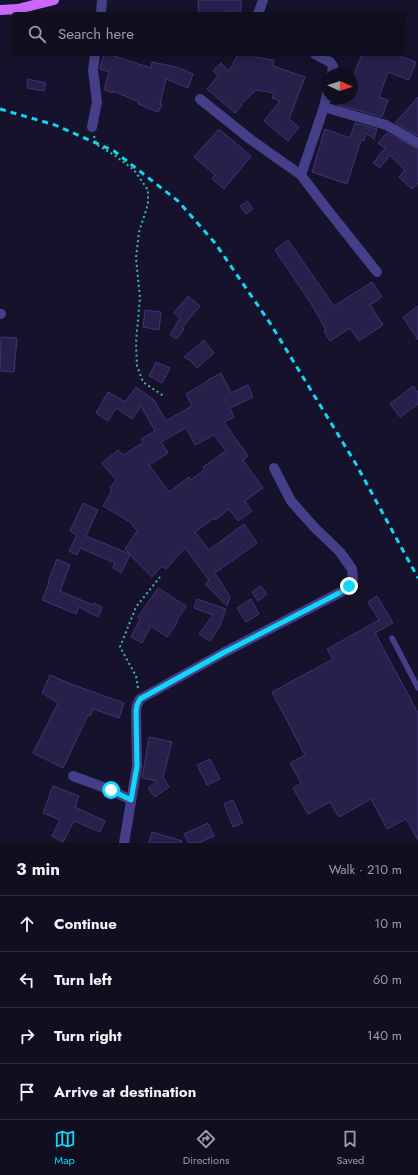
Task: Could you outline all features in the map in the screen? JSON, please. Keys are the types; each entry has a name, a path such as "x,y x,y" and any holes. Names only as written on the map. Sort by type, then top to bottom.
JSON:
{"main road":[{"path":"0,10 18,9 54,0"}],"street":[{"path":"100,12 102,0"},
{"path":"259,12 263,0"},
{"path":"92,127 97,102 93,70 95,56"},
{"path":"320,56 330,62 333,68"},
{"path":"200,99 250,139 301,174 377,272"},
{"path":"301,174 325,104"},
{"path":"324,107 386,125 418,143"},
{"path":"124,843 137,766 136,711 140,699 223,653 343,591 349,586 353,579 352,569 340,552 314,527 291,501 274,468"},
{"path":"73,776 111,790 131,800"}],"lane":[{"path":"392,638 418,688"}],"path":[{"path":"92,127 96,143 134,170 148,190 148,204 138,232 136,258 140,298 136,342 137,366 143,382 165,397"},
{"path":"140,699 136,676 120,647 136,607 160,577"}],"building":[{"path":"198,0 241,0 241,11 199,12"},
{"path":"103,56 114,56 151,68 152,62 177,67 193,74 188,88 166,79 160,104 162,104 158,112 138,104 139,102 113,91 113,93 104,90 109,72 100,69"},
{"path":"237,56 255,56 254,57 274,60 273,66 305,77 289,119 299,127 288,141 264,121 280,101 272,98 274,93 256,90 241,104 242,105 235,113 207,89 218,76 213,71 221,63 229,71"},
{"path":"361,56 400,56 416,62 409,80 388,72 379,97 388,100 382,117 339,105 358,104 358,68 357,68"},
{"path":"28,79 46,83 44,91 27,88"},
{"path":"418,97 418,136 395,123"},
{"path":"355,123 377,129 374,139 366,133 364,141 361,140 347,184 312,172 325,129 350,138"},
{"path":"219,129 251,156 224,189 212,179 215,175 194,157"},
{"path":"387,133 418,149 418,183 412,189 399,177 405,170 390,155 380,168 373,163 385,148 378,143"},
{"path":"247,201 253,209 246,214 240,206"},
{"path":"288,240 334,306 372,282 382,297 370,305 383,325 359,341 350,328 330,341 324,331 326,330 312,305 275,250"},
{"path":"188,296 200,306 182,328 184,329 177,339 170,335 180,318 174,313"},
{"path":"418,306 418,340 403,317"},
{"path":"145,310 161,312 159,330 143,327"},
{"path":"1,337 17,338 14,372 0,371"},
{"path":"204,340 214,353 197,368 191,361 184,357"},
{"path":"156,362 170,368 162,383 149,376"},
{"path":"221,373 231,393 248,385 253,397 230,408 234,417 224,422 248,456 243,460 263,488 245,501 252,511 238,521 229,509 215,520 214,518 195,532 209,550 244,524 257,543 215,573 230,597 227,606 205,584 209,580 185,548 166,569 162,566 152,577 130,555 121,573 113,568 115,563 80,548 77,555 69,551 77,535 70,531 83,503 98,510 86,536 130,554 125,549 137,531 130,522 103,506 112,490 110,488 116,480 102,463 118,450 123,455 143,443 141,439 155,431 141,406 132,419 116,408 108,421 96,413 108,392 126,401 136,387 154,400 166,421 192,406 186,394","holes":["186,428 195,445 214,435 226,451 203,467 205,469 191,480 189,477 169,492 149,465 168,453 161,442"]},
{"path":"413,386 418,392 418,404 400,417 390,404"},
{"path":"57,559 70,565 60,591 93,605 94,603 102,607 98,617 79,607 76,614 42,600"},
{"path":"261,586 267,594 258,601 252,592"},
{"path":"158,588 186,606 176,622 177,623 167,637 151,626 142,643 131,637 140,619 138,617"},
{"path":"377,596 393,623 375,633 418,713 418,840 406,819 387,829 371,799 339,817 330,802 308,814 293,788 301,783 290,763 305,755 272,692 333,659 327,649 379,620 368,602"},
{"path":"197,599 226,609 220,626 210,641 199,634 213,615 194,608"},
{"path":"251,599 259,614 246,622 237,608"},
{"path":"50,675 124,703 119,718 93,709 90,716 88,715 63,768 33,753 58,703 42,693"},
{"path":"149,737 172,742 163,777 169,787 155,797 148,788 157,781 142,778"},
{"path":"210,759 220,779 207,785 197,765"},
{"path":"53,786 79,796 75,807 105,821 100,832 74,821 63,842 52,836 60,820 43,813"},
{"path":"233,800 243,823 233,827 224,804"},
{"path":"208,823 214,836 199,843 189,843 184,834"},
{"path":"152,832 182,841 181,843 149,843"}],"railway":[{"path":"0,109 55,125 114,151 178,201 215,243 270,323 356,464 418,578"}],"route":[{"path":"111,790 131,800 137,766 136,711 140,699 223,653 343,591 349,586"}]}
